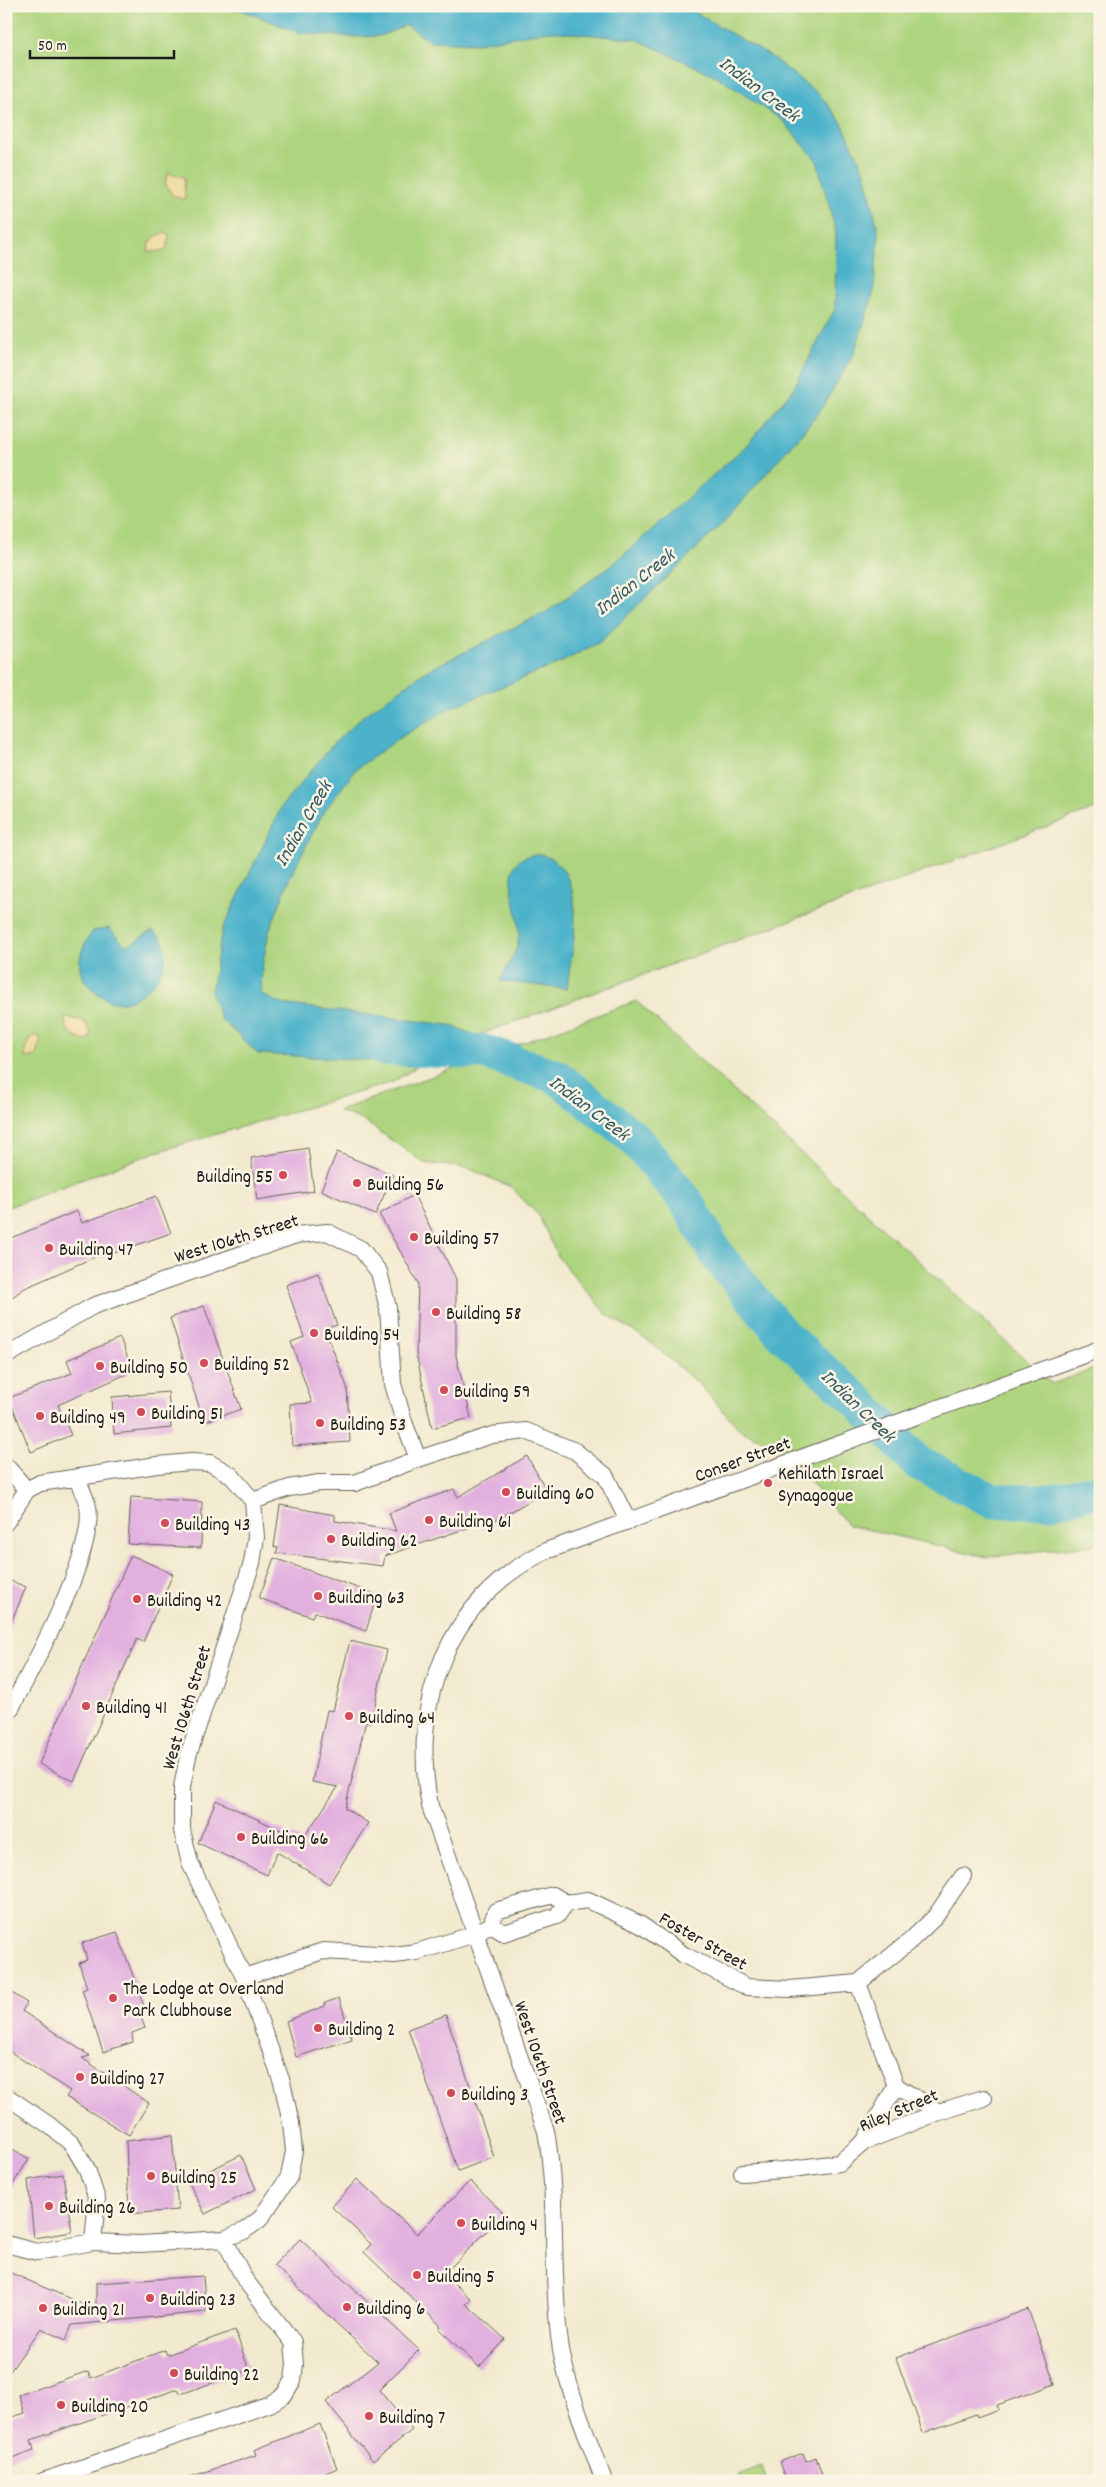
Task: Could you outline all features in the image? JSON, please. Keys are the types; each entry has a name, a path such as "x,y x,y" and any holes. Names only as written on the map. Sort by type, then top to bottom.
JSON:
{"street":[{"name":"West 106th Street","path":"6,1356 93,1306 287,1238 327,1232 361,1249 379,1272 388,1308 394,1384 404,1422 418,1459"},
{"name":"Conser Street","path":"440,1663 460,1626 481,1601 521,1564 546,1551 1100,1349"},
{"path":"6,1522 27,1490 40,1483 157,1465 192,1462 210,1463 231,1475 253,1501 289,1488 319,1483 355,1483 418,1459 492,1435 526,1432 575,1451 605,1475 628,1521"},
{"path":"6,1466 27,1490"},
{"path":"6,1712 39,1658 83,1548 87,1533 88,1507 76,1478"},
{"name":"West 106th Street","path":"6,2244 37,2252 93,2242 140,2244 224,2239 244,2231 260,2219 289,2177 294,2151 291,2123 282,2082 244,1977 190,1863 182,1830 182,1787 188,1756 252,1563 256,1537 253,1501"},
{"name":"West 106th Street","path":"440,1663 426,1710 423,1747 424,1777 436,1826 546,2131 552,2168 559,2336 566,2373 604,2481"},
{"path":"939,2112 896,2086 858,1983 910,1941 935,1917 962,1876"},
{"name":"Foster Street","path":"244,1977 323,1951 394,1955 417,1952 475,1934 491,1925 496,1911 553,1895 566,1903 588,1900 641,1925 684,1955 746,1987 790,1990 858,1983"},
{"path":"491,1925 504,1933 557,1916 566,1903"},
{"path":"864,2142 896,2086"},
{"path":"6,2096 49,2125 72,2144 87,2169 97,2200 93,2242"},
{"name":"Riley Street","path":"742,2173 840,2163 864,2142 939,2112 984,2098"},
{"path":"42,2481 270,2404 284,2395 293,2380 293,2342 245,2280 224,2239"}],"green space":[{"path":"6,6 1100,6 1100,807 449,1046 393,1082 153,1153 6,1208"},
{"path":"636,1001 1052,1384 1100,1367 1100,1544 987,1557 848,1525 780,1447 740,1430 701,1386 650,1342 606,1314 558,1257 539,1216 511,1187 467,1168 424,1163 363,1120 338,1111"},
{"path":"762,2466 767,2481 740,2481 738,2475"}],"sand":[{"path":"168,173 184,177 185,200 172,195 165,183"},
{"path":"166,232 169,236 167,248 164,251 148,252 149,244 153,239"},
{"path":"65,1017 84,1021 91,1033 90,1038 84,1041 73,1035 66,1026"},
{"path":"37,1035 41,1040 37,1056 25,1058 25,1049 30,1038"}],"water":[{"path":"231,6 686,7 770,56 820,95 842,123 865,172 879,235 873,295 853,356 818,414 726,520 600,642 562,662 450,708 401,737 356,769 323,813 290,877 269,932 262,967 261,994 281,1004 449,1025 478,1036 449,1047 368,1060 258,1054 220,1018 211,993 222,930 282,806 333,744 363,716 428,670 548,611 612,565 745,447 793,389 835,309 836,232 817,161 782,120 716,76 636,39 549,31 477,43 429,41 407,25 380,36 353,37 300,33"},
{"path":"541,854 555,861 565,873 571,888 575,922 567,989 500,981 514,954 519,935 513,898 512,873 516,864 525,857"},
{"path":"109,928 126,945 153,931 162,940 165,951 165,962 153,983 144,992 123,1002 109,1000 101,996 92,989 81,974 80,958 87,940 93,931"}],"building":[{"name":"Building 55","path":"308,1148 314,1191 257,1200 251,1158"},
{"name":"Building 56","path":"337,1152 393,1175 375,1215 321,1190"},
{"path":"414,1195 456,1279 456,1356 471,1418 432,1428 416,1353 418,1283 379,1214"},
{"path":"156,1196 171,1233 102,1257 101,1254 23,1289 6,1302 6,1240 77,1211 82,1223"},
{"path":"318,1273 337,1325 325,1329 347,1387 350,1442 292,1446 290,1404 312,1403 291,1342 304,1337 286,1285"},
{"name":"Building 52","path":"204,1306 241,1409 204,1422 170,1318"},
{"path":"120,1338 133,1371 58,1405 71,1435 31,1452 9,1398 72,1373 67,1360"},
{"name":"Building 51","path":"168,1392 171,1428 114,1434 112,1397"},
{"path":"527,1456 547,1491 484,1527 482,1523 385,1556 383,1566 276,1553 278,1548 274,1547 280,1505 335,1515 335,1521 396,1531 389,1513 454,1489 458,1497"},
{"name":"Building 43","path":"131,1497 202,1502 201,1548 128,1544"},
{"path":"131,1555 173,1574 143,1642 137,1639 74,1781 39,1764"},
{"name":"Building 63","path":"274,1558 377,1595 366,1631 315,1612 312,1617 259,1598"},
{"path":"6,1579 26,1587 6,1634"},
{"path":"350,1641 387,1650 371,1723 366,1721 345,1808 368,1823 329,1884 277,1852 267,1875 198,1843 216,1800 302,1840 338,1787 312,1782 327,1710 333,1711"},
{"name":"The Lodge at Overland Park Clubhouse","path":"117,1932 144,2006 138,2009 145,2028 132,2033 133,2042 103,2052 82,1990 87,1988 79,1963 87,1960 82,1943"},
{"name":"Building 27","path":"6,1989 27,2003 22,2011 90,2056 82,2058 149,2103 129,2135 66,2097 70,2091 6,2049"},
{"name":"Building 2","path":"339,1998 352,2039 296,2057 286,2021 325,2006 325,2003"},
{"name":"Building 3","path":"446,2015 494,2157 458,2171 408,2029"},
{"name":"Building 25","path":"172,2135 178,2210 129,2214 126,2141"},
{"path":"6,2145 29,2159 6,2195"},
{"path":"241,2155 256,2189 205,2214 188,2181"},
{"name":"Building 26","path":"63,2174 72,2232 34,2238 28,2180"},
{"name":"Building 5","path":"357,2179 417,2234 470,2181 504,2214 444,2274 471,2299 466,2304 505,2339 479,2367 439,2329 441,2326 364,2252 371,2244 332,2207"},
{"path":"300,2239 419,2350 379,2390 412,2430 373,2461 326,2402 378,2362 274,2265"},
{"path":"11,2273 96,2310 96,2283 203,2276 206,2312 72,2325 66,2340 41,2328 6,2377 6,2283"},
{"path":"1028,2309 1055,2384 997,2405 999,2409 977,2417 976,2414 923,2433 896,2358"},
{"path":"235,2330 249,2370 181,2394 178,2389 31,2440 34,2450 6,2460 6,2419 25,2413 19,2395 88,2371 91,2378 165,2350 167,2355"},
{"path":"320,2424 337,2468 308,2481 188,2481 187,2478 256,2455 254,2450"},
{"path":"803,2453 806,2461 816,2457 824,2481 786,2481 779,2462"}],"waterway":[{"name":"Indian Creek","path":"382,1048 485,1052 557,1077 633,1137 686,1201 717,1255 783,1335 856,1399 918,1463 993,1501 1052,1501 1100,1490"}],"place":[{"name":"Building 55","path":"283,1175"},
{"name":"Building 56","path":"357,1183"},
{"name":"Building 57","path":"414,1237"},
{"name":"Building 47","path":"49,1248"},
{"name":"Building 58","path":"436,1312"},
{"name":"Building 54","path":"314,1333"},
{"name":"Building 52","path":"204,1363"},
{"name":"Building 50","path":"100,1366"},
{"name":"Building 59","path":"444,1390"},
{"name":"Building 51","path":"141,1412"},
{"name":"Building 49","path":"40,1416"},
{"name":"Building 53","path":"320,1423"},
{"name":"Kehilath Israel Synagogue","path":"768,1483"},
{"name":"Building 60","path":"506,1492"},
{"name":"Building 61","path":"429,1520"},
{"name":"Building 43","path":"165,1523"},
{"name":"Building 62","path":"331,1539"},
{"name":"Building 63","path":"318,1596"},
{"name":"Building 42","path":"137,1599"},
{"name":"Building 41","path":"86,1706"},
{"name":"Building 64","path":"349,1716"},
{"name":"Building 66","path":"241,1837"},
{"name":"The Lodge at Overland Park Clubhouse","path":"113,1998"},
{"name":"Building 2","path":"318,2028"},
{"name":"Building 27","path":"80,2077"},
{"name":"Building 3","path":"451,2093"},
{"name":"Building 25","path":"151,2176"},
{"name":"Building 26","path":"49,2206"},
{"name":"Building 4","path":"461,2223"},
{"name":"Building 5","path":"417,2275"},
{"name":"Building 23","path":"150,2298"},
{"name":"Building 6","path":"347,2307"},
{"name":"Building 21","path":"43,2308"},
{"name":"Building 22","path":"174,2373"},
{"name":"Building 20","path":"61,2405"},
{"name":"Building 7","path":"369,2416"}]}
